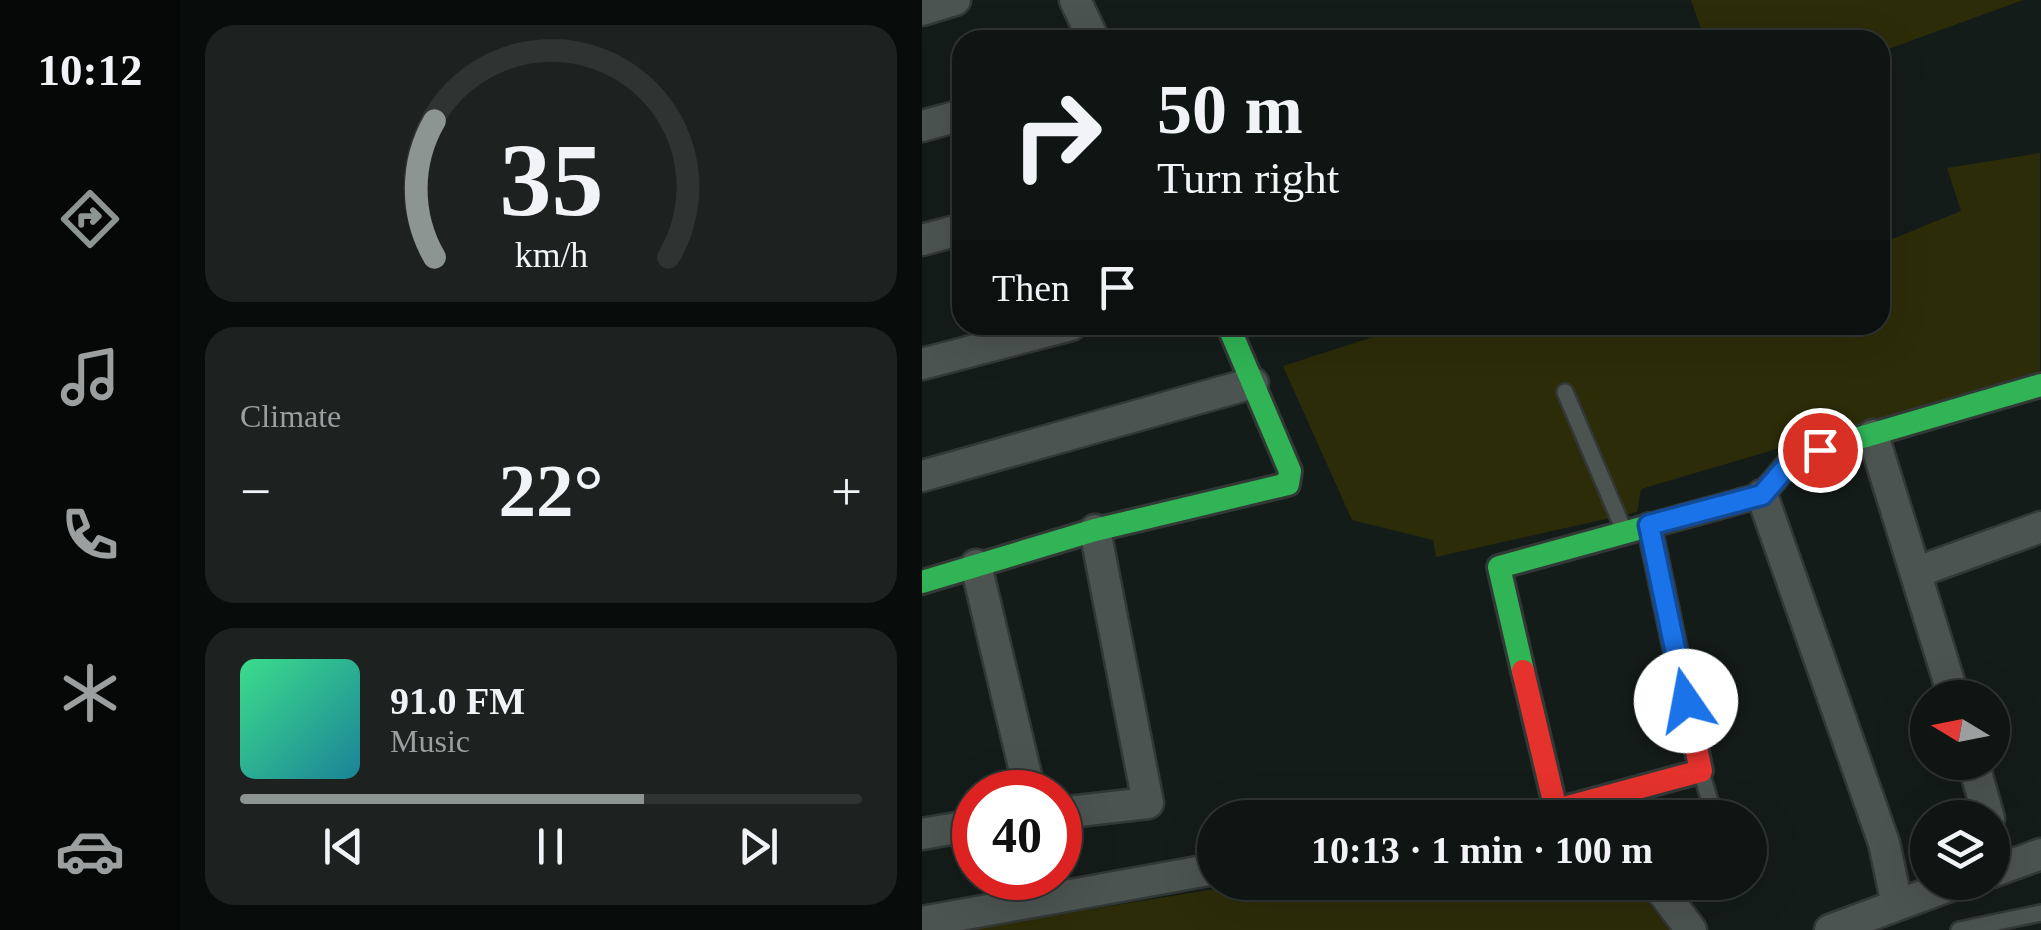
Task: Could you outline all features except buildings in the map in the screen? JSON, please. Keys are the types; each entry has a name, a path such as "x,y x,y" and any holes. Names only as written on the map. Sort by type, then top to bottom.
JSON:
{"street":[{"path":"922,10 956,0"},
{"path":"1075,0 1089,30"},
{"path":"922,126 952,118"},
{"path":"922,240 952,232"},
{"path":"922,364 1033,335"},
{"path":"922,582 1095,530 1288,484 1290,471 1232,335"},
{"path":"922,476 1253,383"},
{"path":"1649,525 1700,771 1556,810 1499,567 1649,525 1762,495 1794,458 2040,385"},
{"path":"1873,435 1949,680"},
{"path":"1762,495 1884,843 1885,915"},
{"path":"1916,572 2040,526"},
{"path":"1082,810 1148,803 1095,530"},
{"path":"976,565 1025,770"},
{"path":"922,834 952,829"},
{"path":"2010,865 2040,854"},
{"path":"922,922 1197,872"},
{"path":"1669,900 1692,930"},
{"path":"1830,930 1885,915 1919,900"}],"lane":[{"path":"1565,392 1624,532"},
{"path":"1700,771 1709,800"},
{"path":"1959,930 2040,914"}],"shaded area":[{"path":"1691,0 2023,0 1890,48 1890,30 1702,30"},
{"path":"2040,153 2040,371 1641,489 1637,512 1436,557 1433,540 1352,520 1283,366 1379,335 1890,335 1890,240 1961,211 1947,168"},
{"path":"1197,892 1197,900 1646,900 1669,930 965,930"}],"traffic: fast":[{"path":"922,582 1095,530 1288,484 1290,471 1232,335"},
{"path":"1523,671 1499,567 1762,495 1794,457 2041,385"}],"traffic: jam":[{"path":"1523,671 1556,810 1701,771 1649,525"}],"route":[{"path":"1686,701 1649,525 1762,495 1794,458 1820,450"}]}
